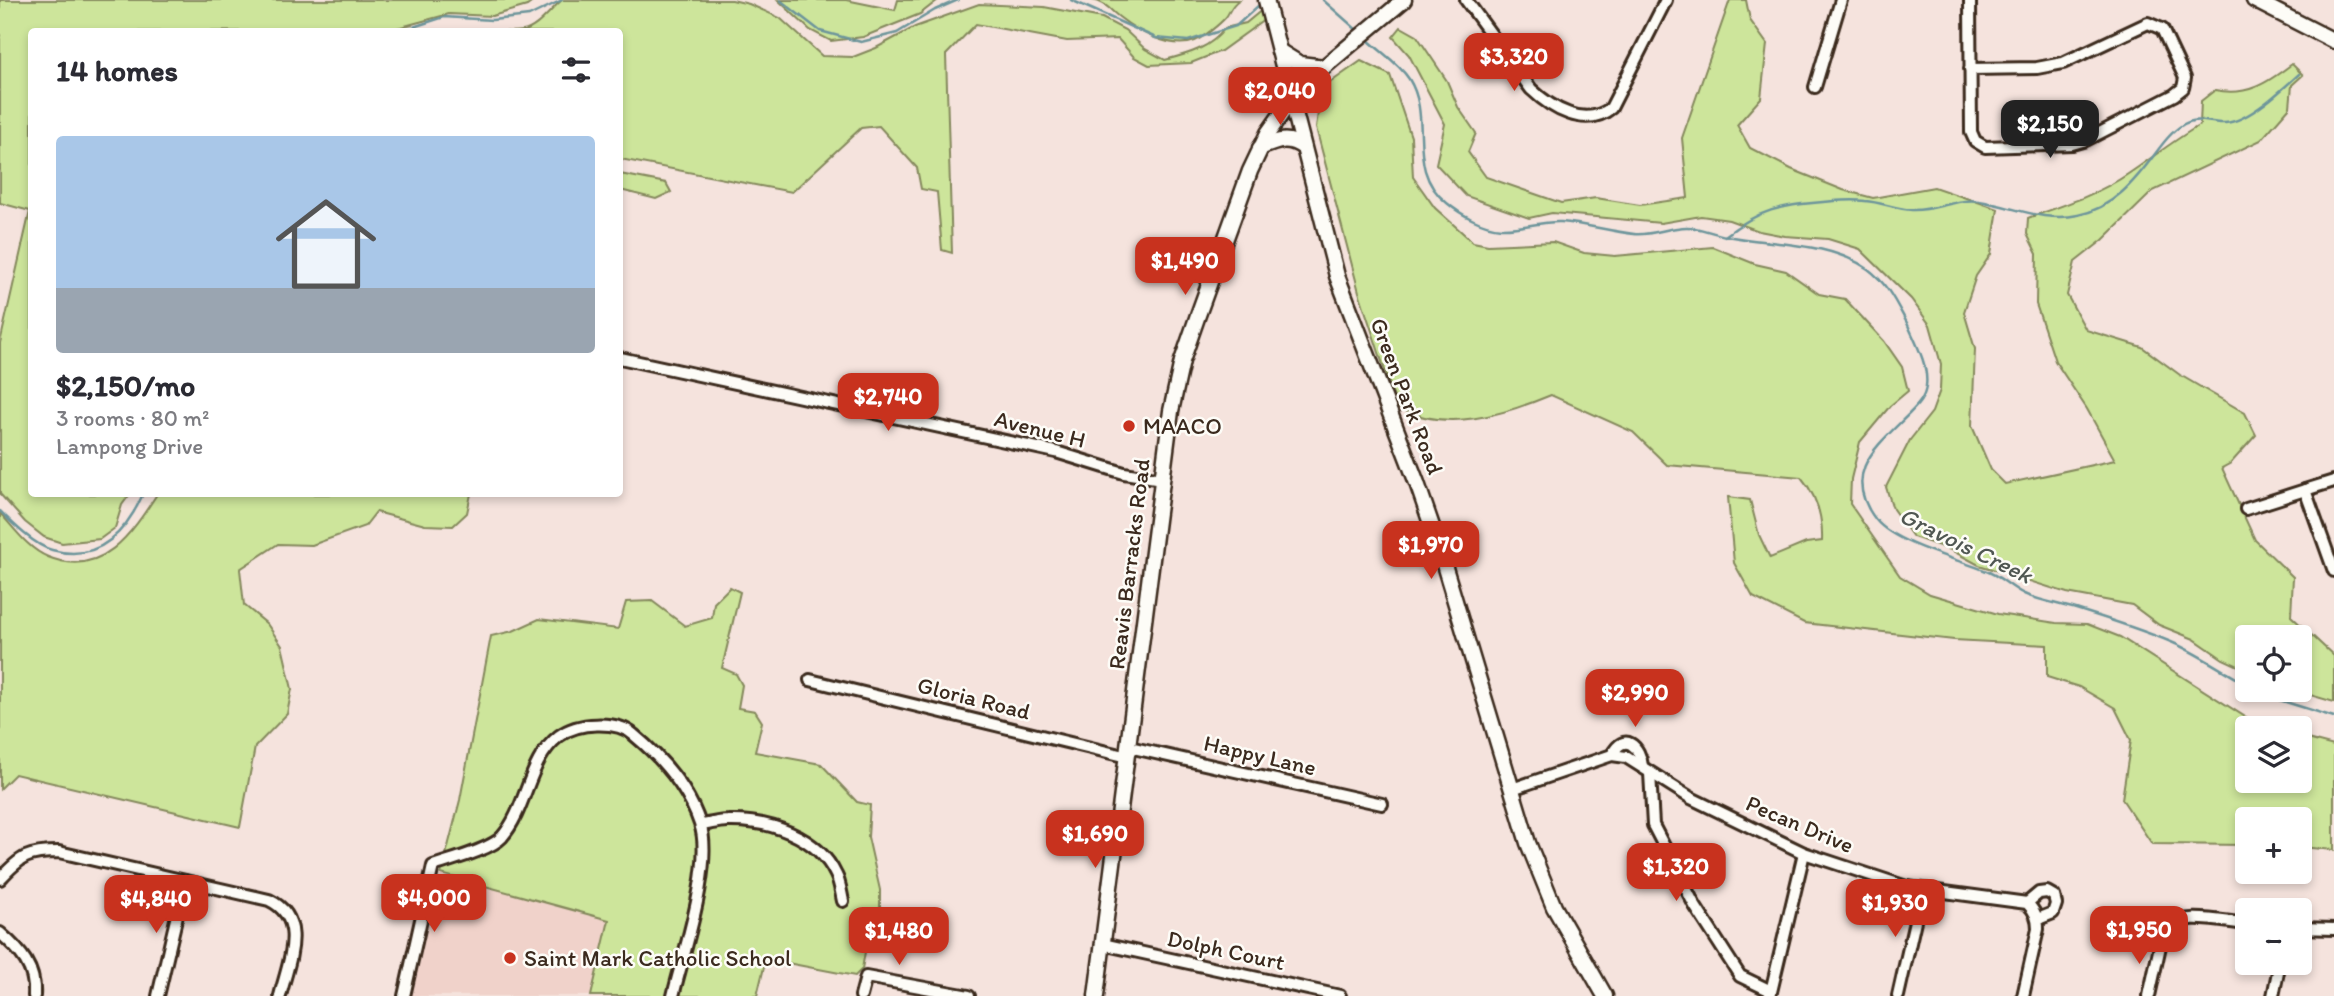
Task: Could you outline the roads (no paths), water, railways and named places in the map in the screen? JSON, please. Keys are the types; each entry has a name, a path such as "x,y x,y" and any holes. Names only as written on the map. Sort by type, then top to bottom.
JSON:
{"main road":[{"name":"Green Park Road","path":"1266,0 1337,276 1417,482 1460,611 1512,789 1544,885 1605,996"},
{"name":"Reavis Barracks Road","path":"1096,996 1171,411 1182,361 1261,148 1292,99 1327,65 1404,0"},
{"path":"2255,0 2334,41"},
{"path":"1279,51 1300,64 1327,65"},
{"path":"1261,148 1285,139 1303,146"}],"street":[{"path":"1466,0 1531,89 1542,99 1580,118 1602,115 1611,108 1666,0"},
{"path":"1815,87 1841,0"},
{"path":"1970,0 1970,69 1972,132 1975,141 1985,147 2072,144 2174,95 2183,88 2185,78 2162,29 2148,23 2063,62 2037,68 1970,69"},
{"name":"Avenue H","path":"623,359 1056,452 1124,473 1162,479"},
{"path":"2246,509 2334,481"},
{"path":"2305,490 2334,571"},
{"name":"Gloria Road","path":"810,680 1128,752"},
{"path":"404,996 433,866 468,855 501,838 521,805 538,760 561,735 596,723 626,728 655,752 683,787 701,825 704,851 700,882 673,996"},
{"name":"Happy Lane","path":"1128,752 1382,804"},
{"name":"Pecan Drive","path":"1512,789 1612,755 1626,757 1691,797 1804,853 1922,890 2033,911 2038,929 2023,996"},
{"path":"1646,769 1653,825 1695,906 1741,976 1770,993 1804,853"},
{"path":"701,825 729,821 764,826 799,836 822,853 837,875 843,901"},
{"path":"0,879 18,860 33,853 59,852 269,900 286,911 292,925 292,946 280,996"},
{"path":"158,996 185,881"},
{"path":"1898,996 1922,890"},
{"path":"2149,996 2164,928 2171,922 2182,918 2235,923"},
{"path":"2312,928 2334,929"},
{"path":"0,933 22,954 33,971 34,996"},
{"name":"Dolph Court","path":"1102,944 1340,996"},
{"path":"2273,996 2277,975"},
{"path":"861,996 866,977 969,996"}],"waterway":[{"name":"Gravois Creek","path":"410,28 444,17 492,20 529,16 562,0"},
{"name":"Gravois Creek","path":"780,0 820,31 861,42 897,33 935,10 958,0"},
{"name":"Gravois Creek","path":"1071,0 1156,38 1188,41 1236,26 1263,4"},
{"name":"Gravois Creek","path":"1323,0 1358,31"},
{"name":"Gravois Creek","path":"1366,38 1405,73 1416,94 1423,159 1426,175 1434,190 1452,207 1472,219 1501,228 1561,222 1640,234 1692,227 1726,236 1799,245 1835,253 1868,269 1886,287 1907,323 1921,354 1926,378 1920,402 1875,449 1862,474 1861,488 1876,520 1897,536 1926,550 1989,572 2024,594 2159,637 2235,677"},
{"path":"1725,236 1748,220 1771,210 1854,200 1912,210 1962,201 1979,201 2053,217 2078,215 2102,206 2122,192 2180,127 2199,120 2225,123 2244,117 2265,104 2299,74"},
{"name":"Gravois Creek","path":"0,511 24,534 45,548 68,553 83,552 97,548 119,532 142,497"},
{"name":"Gravois Creek","path":"2286,702 2334,717"}],"place":[{"name":"MAACO","path":"1129,426"},
{"name":"Saint Mark Catholic School","path":"510,958"}]}
